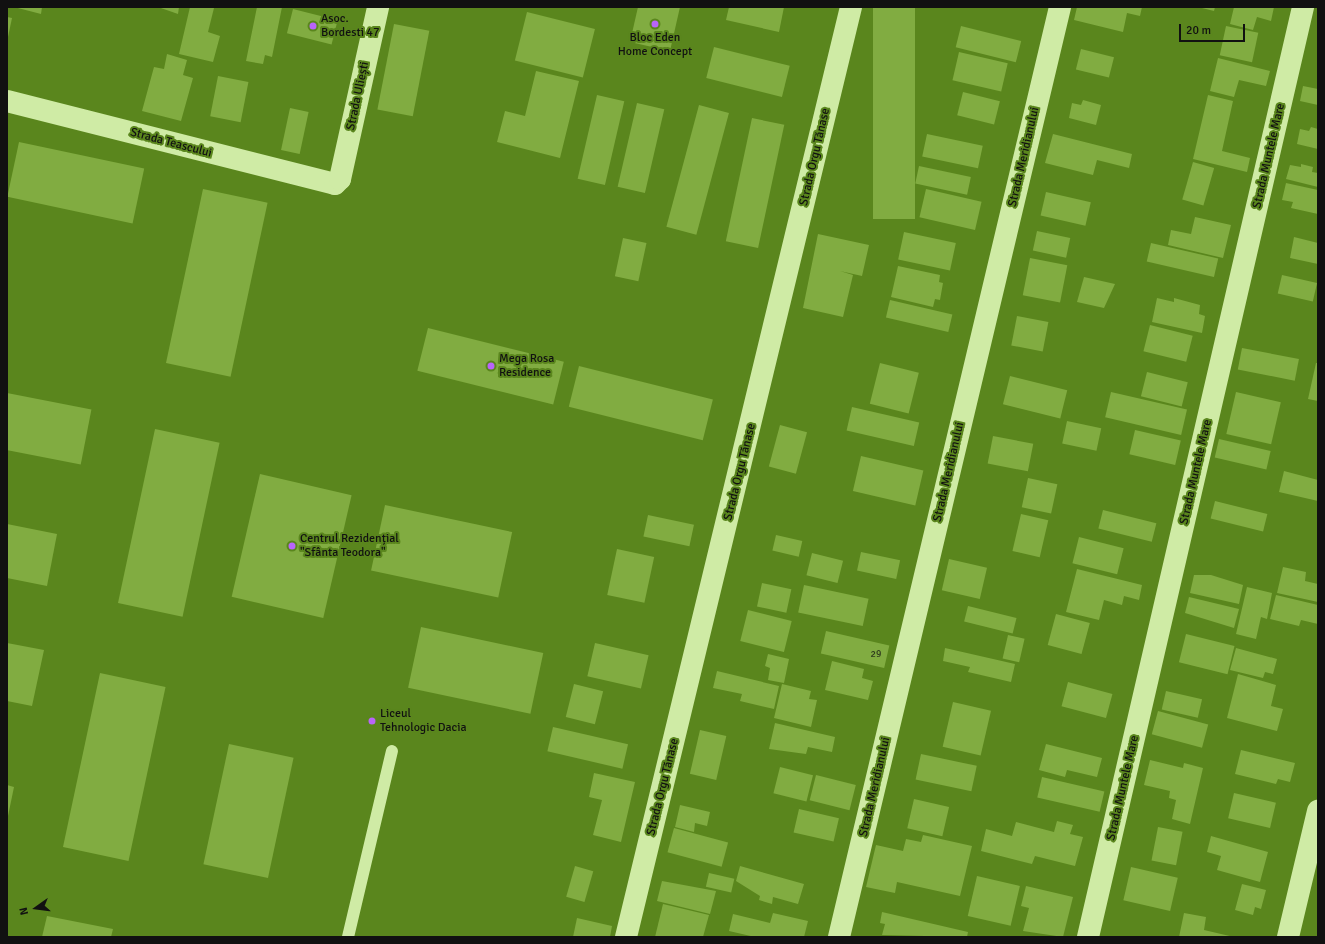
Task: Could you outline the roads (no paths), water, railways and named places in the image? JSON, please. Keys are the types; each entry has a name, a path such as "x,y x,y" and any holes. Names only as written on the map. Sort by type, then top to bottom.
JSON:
{"street":[{"name":"Strada Orgu Tănase","path":"626,937 851,7"},
{"name":"Strada Meridianului","path":"839,937 1060,7"},
{"name":"Strada Muntele Mare","path":"1088,937 1303,7"},
{"name":"Strada Uliești","path":"335,184 340,178 372,8"},
{"name":"Strada Teascului","path":"7,101 335,184"},
{"path":"1288,937 1318,811"}],"lane":[{"path":"348,937 392,751"}],"place":[{"name":"Bloc Eden Home Concept","path":"655,24"},
{"name":"Asoc. Bordesti 47","path":"313,26"},
{"name":"Mega Rosa Residence","path":"491,366"},
{"name":"Centrul Rezidențial \"Sfânta Teodora\"","path":"292,546"},
{"name":"Liceul Tehnologic Dacia","path":"372,721"}]}
